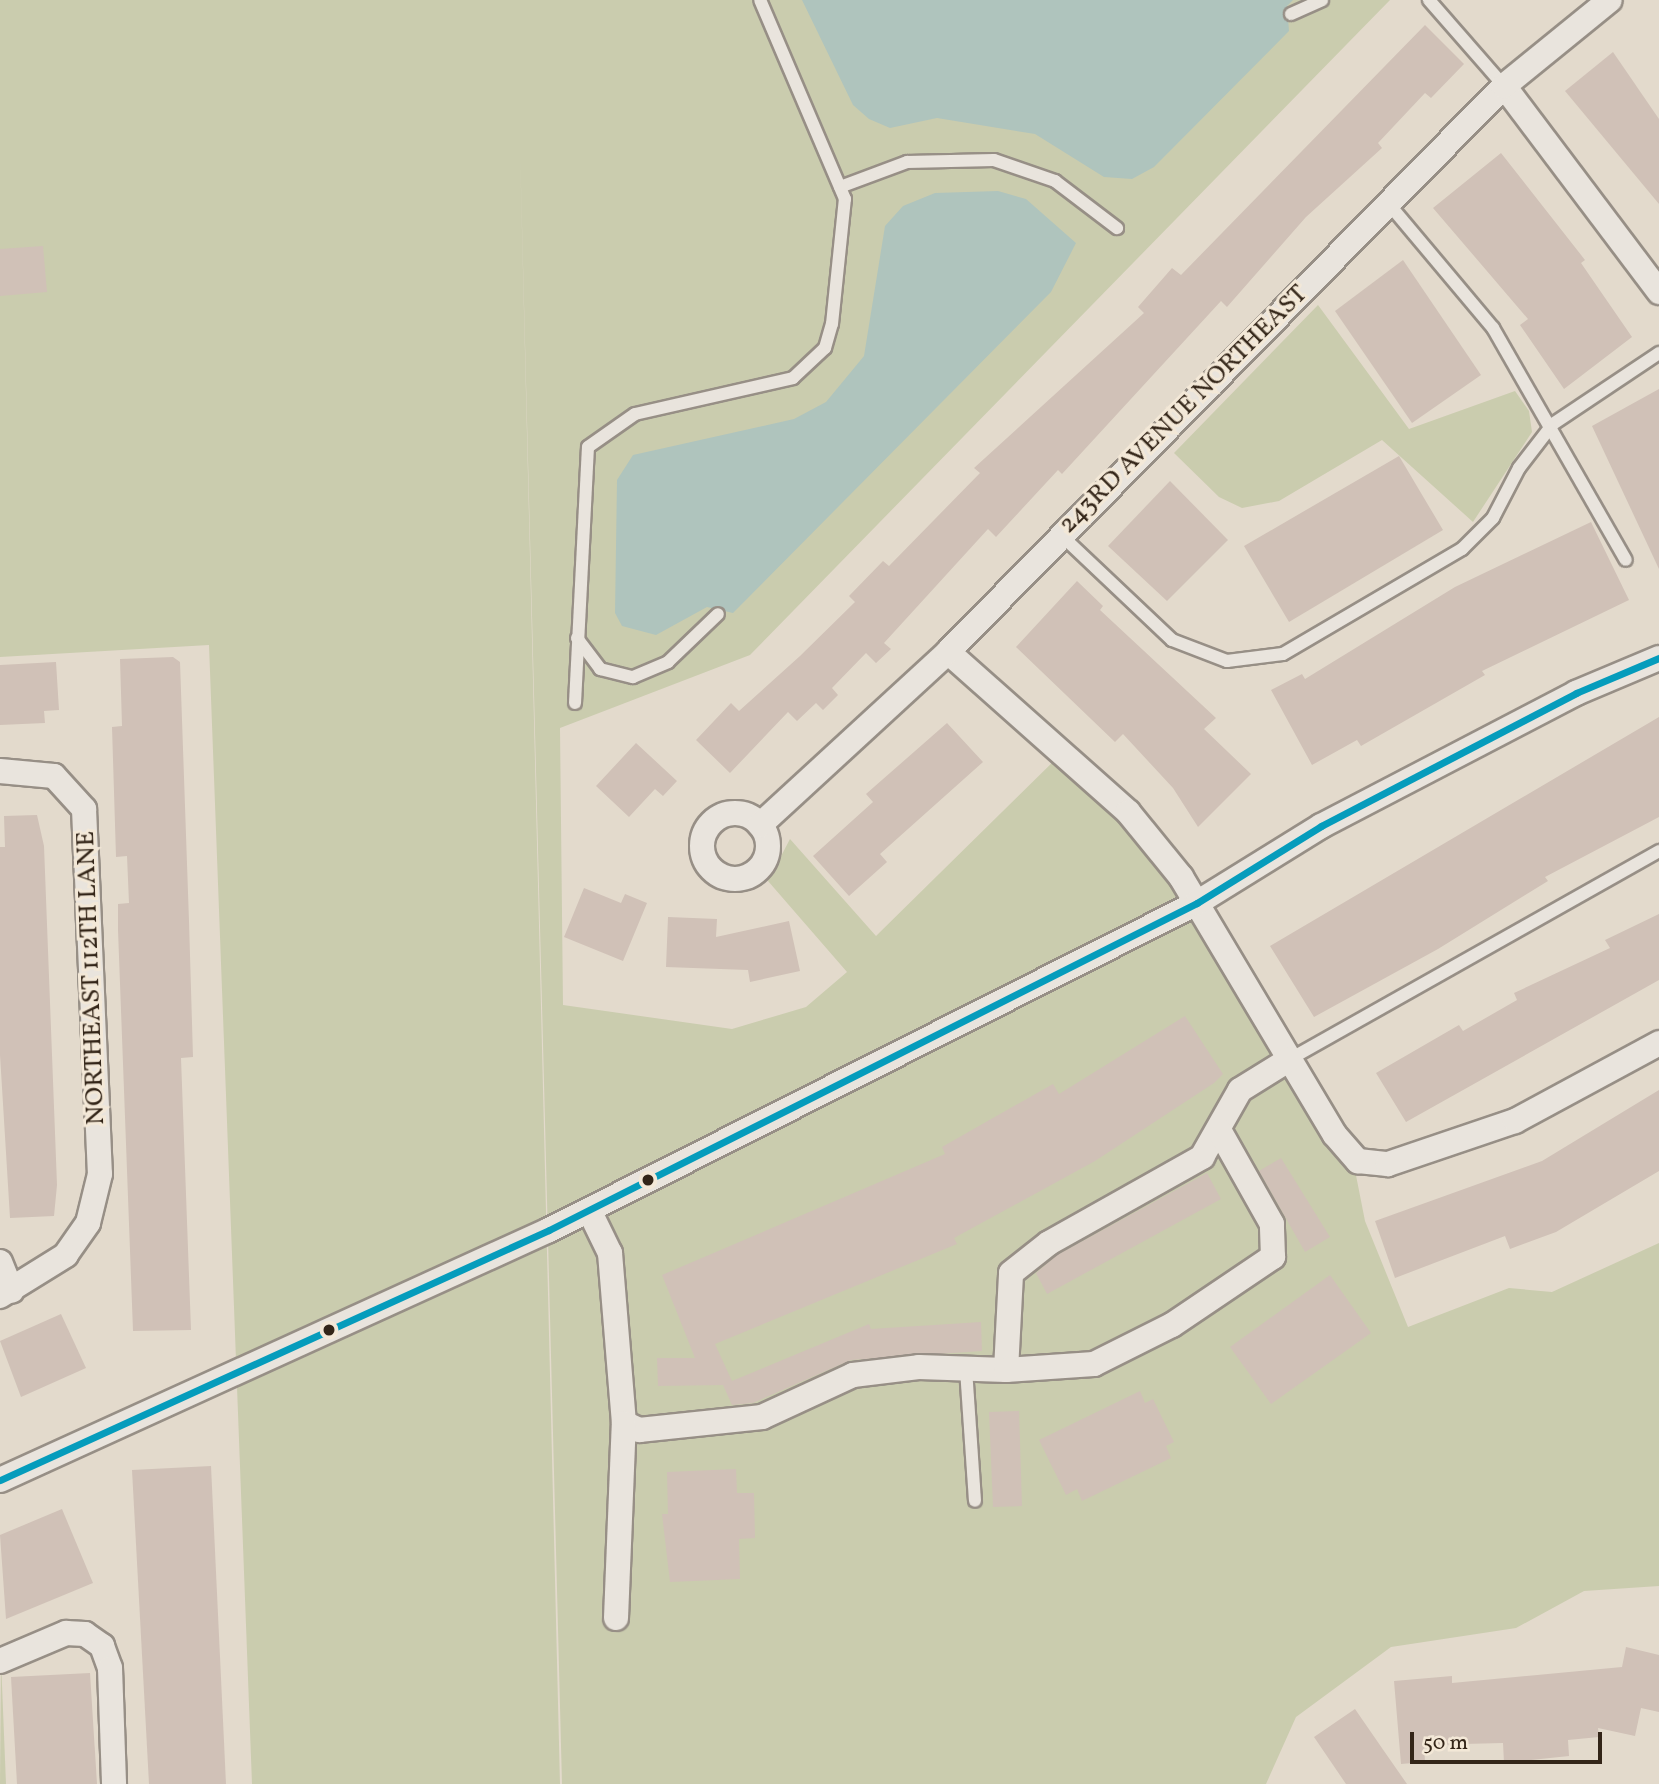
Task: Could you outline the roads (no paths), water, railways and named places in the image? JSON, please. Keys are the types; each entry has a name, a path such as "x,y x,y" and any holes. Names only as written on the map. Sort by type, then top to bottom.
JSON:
{"street":[{"name":"243RD AVENUE NORTHEAST","path":"760,825 948,652 1504,86 1610,0"},
{"path":"1504,86 1659,292"},
{"path":"948,652 1128,811 1197,903 1290,1059 1358,1161 1388,1164 1515,1121 1659,1043"},
{"path":"0,1480 589,1210 1197,903 1321,825 1576,693 1659,658"},
{"name":"NORTHEAST 112TH LANE","path":"0,771 31,769 54,776 84,809 100,1174 88,1223 66,1255 6,1294"},
{"path":"1006,1370 1011,1273 1049,1243 1202,1157 1240,1090 1290,1059"},
{"path":"624,1423 639,1430 711,1426 762,1417 853,1375 1094,1364 1172,1325 1273,1257 1272,1224 1219,1130"},
{"path":"589,1210 610,1253 624,1423 616,1618"},
{"path":"0,1262 6,1294"},
{"path":"0,1661 66,1633 85,1634 102,1646 110,1668 114,1784"}],"lane":[{"path":"575,703 588,447 635,414 769,388 815,359 832,324 846,220 840,187 760,0"},
{"path":"1291,14 1322,0"},
{"path":"1429,0 1504,86"},
{"path":"840,187 907,162 994,160 1055,181 1117,228"},
{"path":"1388,204 1493,328 1553,424 1626,560"},
{"path":"1061,535 1172,640 1227,661 1253,661 1311,640 1462,549 1493,518 1519,468 1553,424 1659,353"},
{"path":"577,638 600,669 633,677 668,662 718,614"},
{"path":"1290,1059 1659,851"},
{"path":"966,1368 975,1502"}],"water":[{"path":"802,0 1293,0 1287,6 1289,31 1154,167 1132,179 1104,177 1035,134 937,118 890,128 869,119 853,105"},
{"path":"998,191 1026,199 1076,243 1051,292 733,613 707,607 656,635 622,626 615,613 617,480 633,455 794,419 826,402 864,356 885,226 903,206 935,193"}]}
